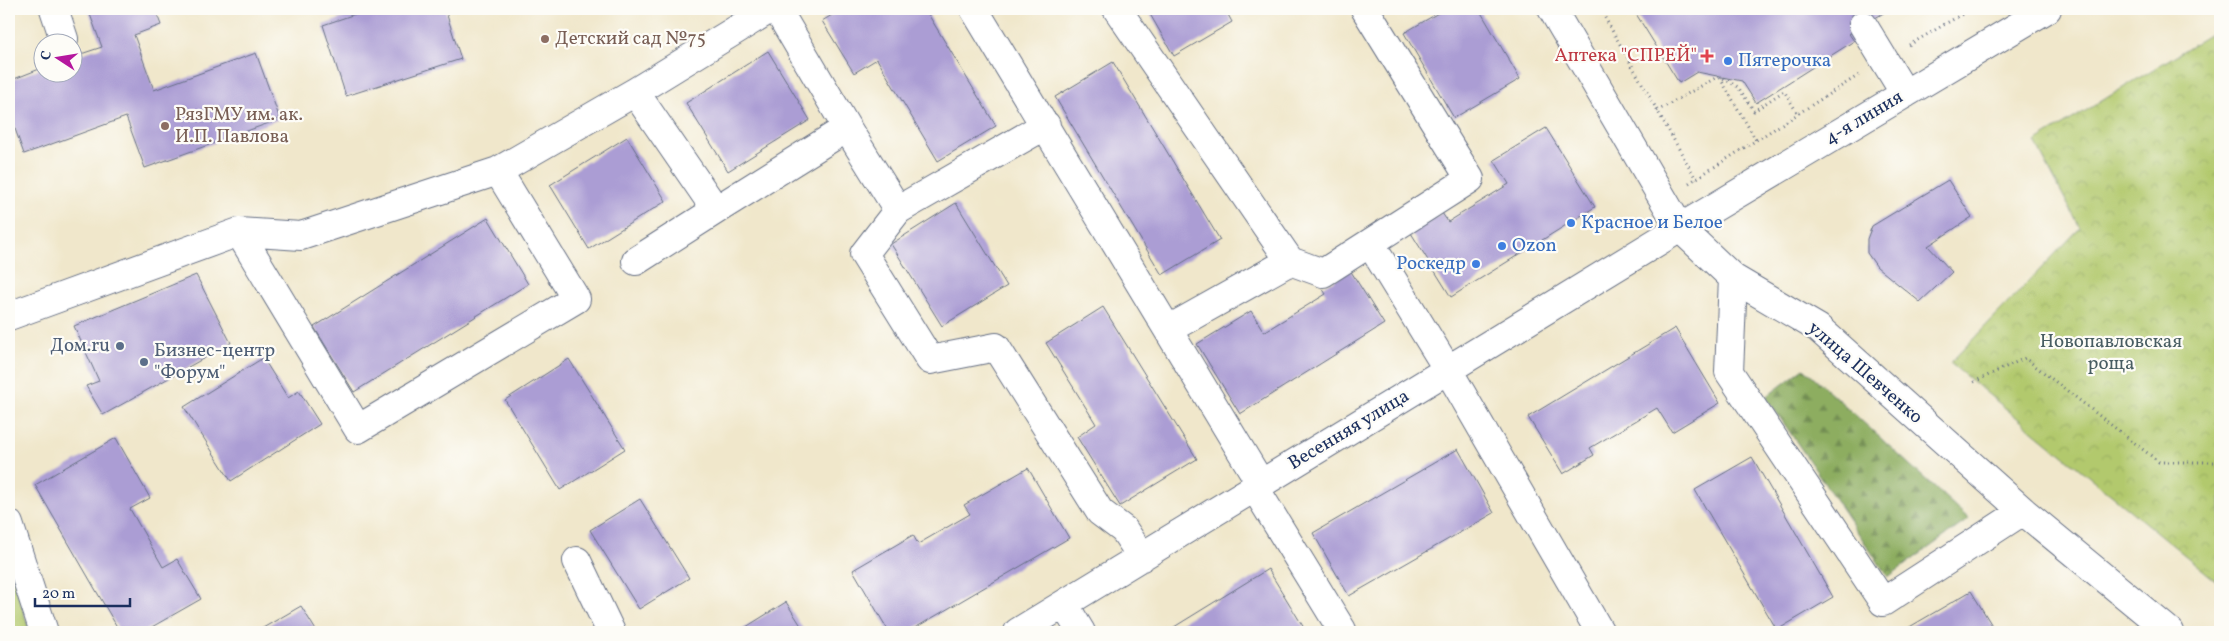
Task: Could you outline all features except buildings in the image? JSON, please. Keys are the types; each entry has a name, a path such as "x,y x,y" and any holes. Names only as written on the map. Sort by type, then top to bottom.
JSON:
{"street":[{"path":"54,9 62,32"},
{"path":"9,316 239,232 301,236 498,171 635,92 770,9"},
{"path":"777,9 898,210"},
{"path":"974,9 1169,329 1342,630"},
{"path":"1117,9 1290,261 1323,273 1470,179 1365,9"},
{"name":"улица Шевченко","path":"1552,9 1680,228 1733,278 1818,328 2023,511 2170,632"},
{"name":"4-я линия","path":"1680,228 2047,9"},
{"path":"1863,25 1904,94"},
{"path":"635,92 716,210"},
{"path":"1046,125 898,210 864,254 930,360 996,347 1100,512 1124,530 1142,557"},
{"path":"636,261 847,128"},
{"path":"239,232 358,429 576,299 498,171"},
{"name":"Весенняя улица","path":"1018,632 1680,228"},
{"path":"1370,243 1448,370 1600,632"},
{"path":"1169,329 1290,261"},
{"path":"1733,278 1729,372 1883,602 2023,511"},
{"path":"9,524 44,632"},
{"path":"577,561 611,632"},
{"path":"1064,604 1081,632"}],"path":[{"path":"1600,9 1696,179"},
{"path":"1664,200 1884,60 1971,9"},
{"path":"1657,111 1719,76"},
{"path":"1719,76 1738,87 1754,111 1784,91 1798,114"},
{"path":"1719,76 1756,140"},
{"path":"1974,382 2025,358 2159,462 2220,462"}],"green space":[{"name":"Новопавловская роща","path":"2220,28 2220,584 1950,363 2080,228 2035,142"},
{"path":"1804,368 1969,519 1888,577 1766,397"},
{"path":"9,566 30,632 9,632"}],"place":[{"name":"Детский сад №75","path":"545,39"},
{"name":"Аптека \"СПРЕЙ\"","path":"1707,56"},
{"name":"Пятерочка","path":"1728,61"},
{"name":"РязГМУ им. ак. И.П. Павлова","path":"165,126"},
{"name":"Красное и Белое","path":"1571,223"},
{"name":"Ozon","path":"1502,246"},
{"name":"Роскедр","path":"1476,264"},
{"name":"Дом.ru","path":"120,346"},
{"name":"Бизнес-центр \"Форум\"","path":"144,362"}]}
